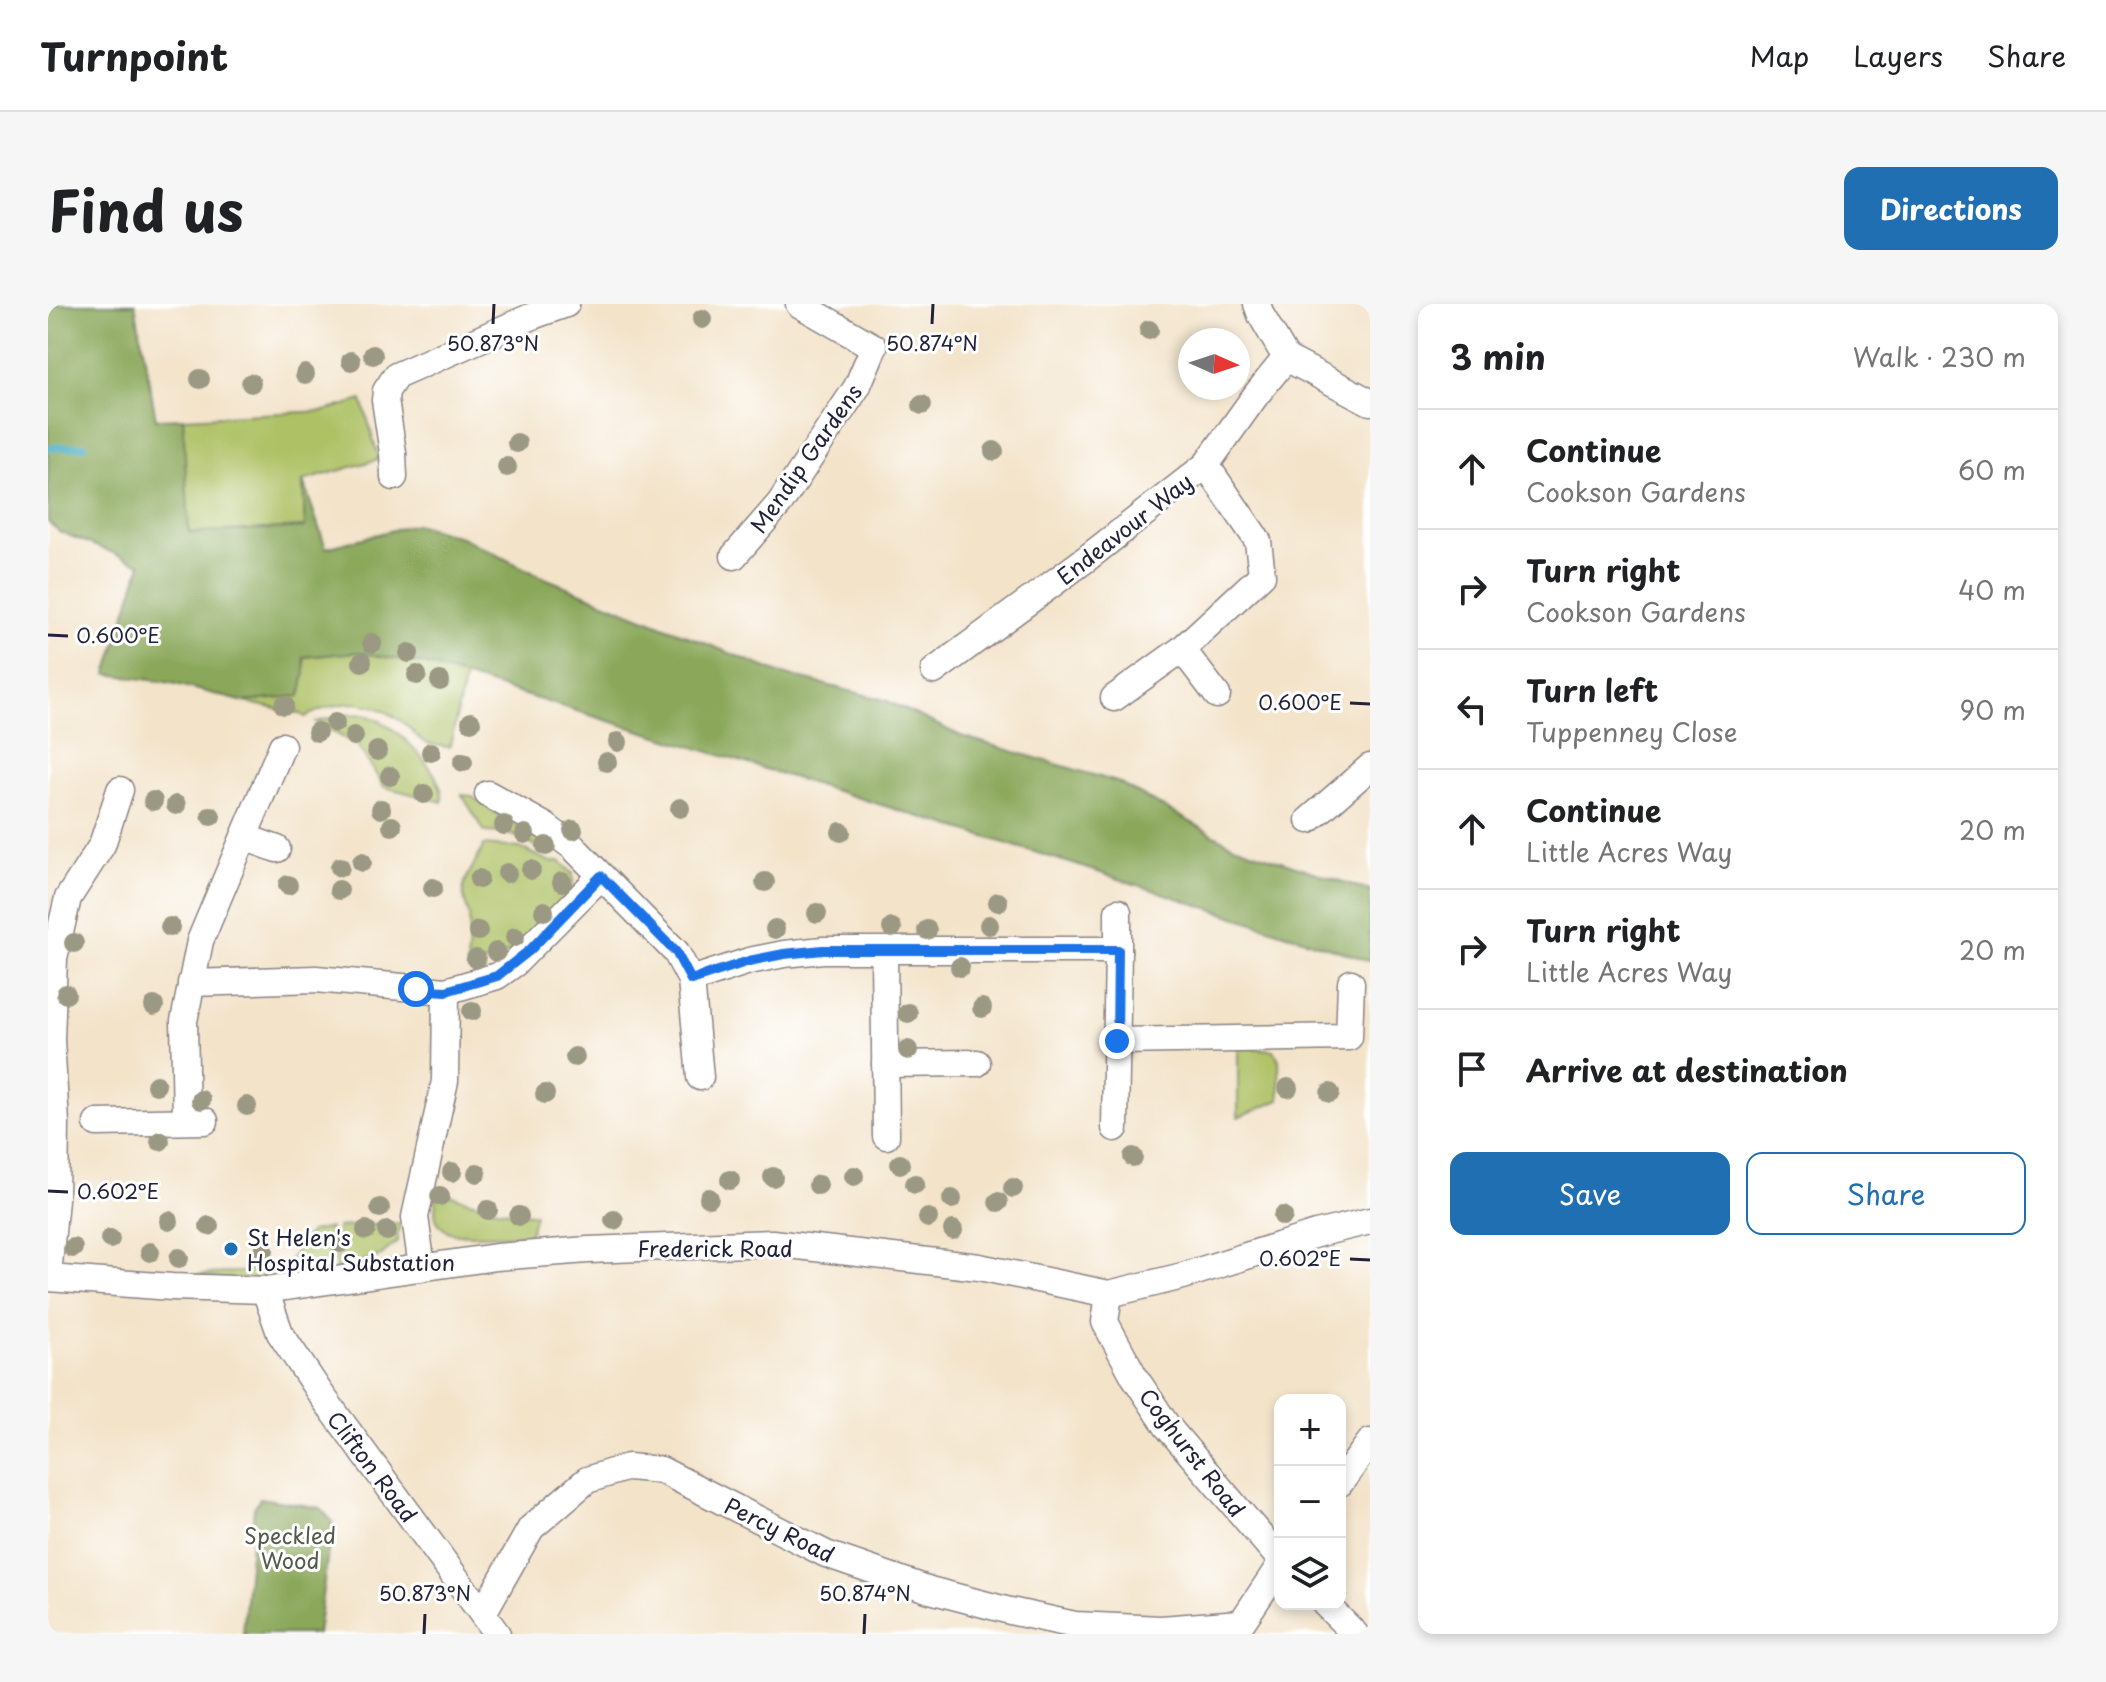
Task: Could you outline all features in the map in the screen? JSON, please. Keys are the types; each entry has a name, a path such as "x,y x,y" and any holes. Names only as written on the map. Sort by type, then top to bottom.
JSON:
{"street":[{"path":"394,477 385,400 386,391 396,376 566,304"},
{"name":"Mendip Gardens","path":"734,556 780,503 857,387 874,347 799,304"},
{"path":"1257,304 1286,358 1370,402"},
{"name":"Endeavour Way","path":"934,671 1086,559 1206,465 1286,358"},
{"path":"1114,698 1182,649 1262,575 1258,541 1206,465"},
{"path":"1182,649 1217,695"},
{"path":"97,1123 195,1120 184,1021 200,941 282,746"},
{"path":"1309,820 1370,767"},
{"path":"48,1277 55,1199 56,1123 51,1040 54,958 68,898 102,845 120,790"},
{"path":"488,794 545,826 573,847 676,952 691,980 700,1077"},
{"path":"244,837 277,849"},
{"path":"191,983 316,979 446,991 497,976 514,964 601,876"},
{"path":"1115,1128 1118,912"},
{"path":"691,980 749,961 823,950 1118,950"},
{"path":"884,951 886,1136"},
{"path":"1117,1041 1349,1037 1351,983"},
{"path":"422,1268 415,1217 445,1081 446,991"},
{"path":"885,1064 977,1063"},
{"name":"Frederick Road","path":"48,1277 172,1287 265,1290 496,1257 772,1243 979,1267 1109,1294 1183,1276 1316,1234 1370,1221"},
{"name":"Clifton Road","path":"265,1290 280,1333 320,1393 492,1628"},
{"name":"Coghurst Road","path":"1109,1294 1105,1322 1134,1376 1167,1426 1274,1552"},
{"path":"1346,1475 1370,1442"},
{"name":"Percy Road","path":"492,1628 531,1528 587,1480 628,1467 661,1470 826,1554 930,1590 997,1608 1075,1625 1161,1629 1237,1628"},
{"path":"1237,1628 1274,1574"},
{"path":"1331,1610 1355,1634"}],"green space":[{"path":"48,304 135,304 156,419 183,418 189,533 305,527 303,481 326,548 415,524 461,537 540,576 779,673 885,700 961,736 1117,782 1231,844 1370,891 1370,961 1073,864 424,664 357,652 304,657 305,673 300,696 244,702 172,683 107,674 141,564 60,532 48,522"},
{"path":"362,400 379,459 303,481 305,527 188,533 183,418 324,411"},
{"path":"357,652 424,664 465,676 450,747 424,742 393,716 369,705 332,706 305,717 244,702 300,696 305,673 304,657"},
{"path":"363,714 387,725 414,748 438,781 442,802 384,787 358,746 316,722 342,715"},
{"path":"462,795 471,796 503,818 551,844 555,852 512,835 485,832"},
{"path":"483,845 520,848 551,862 560,861 573,874 573,885 566,898 513,950 467,969 469,923 463,890"},
{"path":"1238,1047 1274,1050 1279,1060 1280,1100 1238,1117"},
{"path":"438,1191 498,1209 535,1214 530,1233 470,1235 446,1230 436,1219"},
{"path":"400,1223 397,1242 380,1256 335,1270 337,1227"},
{"path":"330,1228 328,1271 264,1281 184,1276 279,1269 289,1261 310,1232"},
{"name":"Speckled Wood","path":"260,1498 321,1508 332,1522 317,1634 243,1634 254,1508"}],"waterway":[{"path":"48,448 84,446"}],"place":[{"name":"St Helen's Hospital Substation","path":"231,1249"}],"route":[{"path":"416,989 446,991 497,976 530,950 601,876 661,934 676,952 691,980 749,961 823,950 1118,950 1117,1041"}]}
